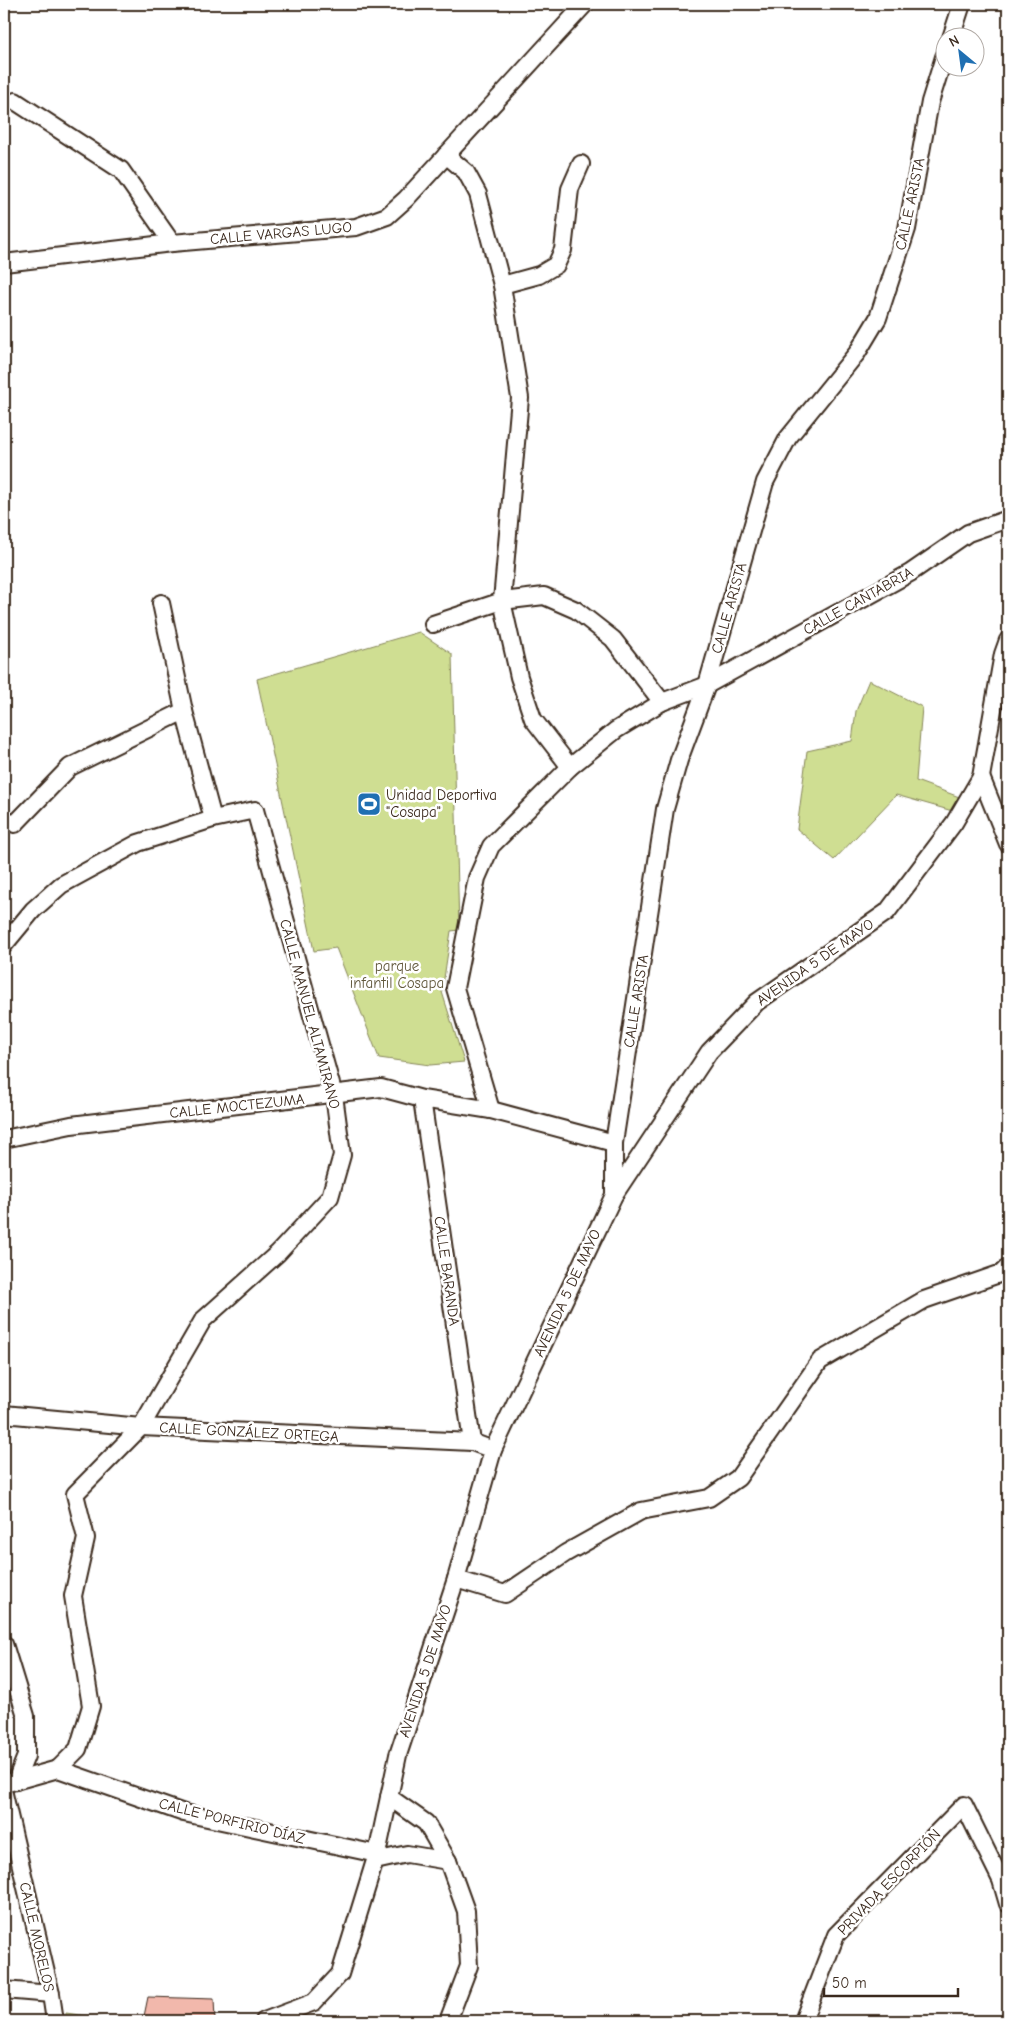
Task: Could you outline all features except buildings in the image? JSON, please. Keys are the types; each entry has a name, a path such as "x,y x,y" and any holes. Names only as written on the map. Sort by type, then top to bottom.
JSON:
{"street":[{"name":"CALLE VARGAS LUGO","path":"4,263 172,243 356,227 387,216 406,199 585,4"},
{"path":"954,28 962,4"},
{"name":"CALLE ARISTA","path":"614,1195 614,1143 665,809 679,760 707,685 765,482 788,438 857,353 878,318 907,229 930,102 937,78"},
{"path":"15,101 121,170 172,243"},
{"path":"446,155 466,172 478,194 502,285 520,398 502,601 519,677 533,719 570,767"},
{"path":"502,285 539,275 556,264 562,250 570,190 580,164"},
{"name":"CALLE CANTABRIA","path":"491,1110 455,988 477,878 491,846 570,767 616,730 662,702 707,685 910,573 968,532 1008,519"},
{"path":"433,624 502,601 544,596 576,610 613,639 662,702"},
{"path":"4,945 33,910 61,885 138,843 213,819 184,711 161,603"},
{"name":"AVENIDA 5 DE MAYO","path":"264,2021 314,2002 340,1974 376,1857 398,1755 456,1579 493,1450 614,1195 709,1052 757,1002 886,912 954,823 981,777 1003,654 1008,640"},
{"path":"4,820 15,824 70,767 184,711"},
{"path":"981,777 1008,844"},
{"name":"CALLE MANUEL ALTAMIRANO","path":"58,1769 78,1749 91,1706 73,1596 86,1538 75,1494 141,1427 203,1320 278,1253 330,1197 342,1155 334,1095 255,810 213,819"},
{"name":"CALLE MOCTEZUMA","path":"4,1139 71,1125 382,1088 422,1099 491,1110 614,1143"},
{"name":"CALLE BARANDA","path":"422,1099 472,1442"},
{"path":"456,1579 505,1594 566,1553 641,1511 710,1498 738,1478 820,1361 924,1300 1002,1273 1008,1267"},
{"name":"CALLE GONZÁLEZ ORTEGA","path":"4,1414 141,1427 472,1442 493,1450"},
{"path":"4,1644 26,1716 26,1756 10,1783"},
{"path":"10,1783 58,1769"},
{"name":"CALLE PORFIRIO DÍAZ","path":"58,1769 184,1813 376,1857"},
{"name":"CALLE MORELOS","path":"4,1794 56,2021"},
{"path":"389,1797 426,1823 448,1862 466,1911 469,1966 448,2021"},
{"name":"PRIVADA ESCORPIÓN","path":"803,2021 836,1935 964,1805 1001,1880 1008,1904"},
{"path":"376,1857 407,1854 448,1862"},
{"path":"4,1990 51,1994"}],"green space":[{"name":"Unidad Deportiva \"Cosapa\"","path":"419,632 452,654 459,930 451,931 442,992 464,1062 430,1065 379,1058 336,948 314,951 257,679"},
{"path":"869,680 922,707 916,781 962,798 956,812 896,795 834,860 797,829 807,751 852,741 856,711"},
{"path":"66,2013 120,2021 66,2021"}],"place":[{"name":"Unidad Deportiva \"Cosapa\"","path":"369,804"}],"park label":[{"name":"parque infantil Cosapa","path":"397,974"}]}
